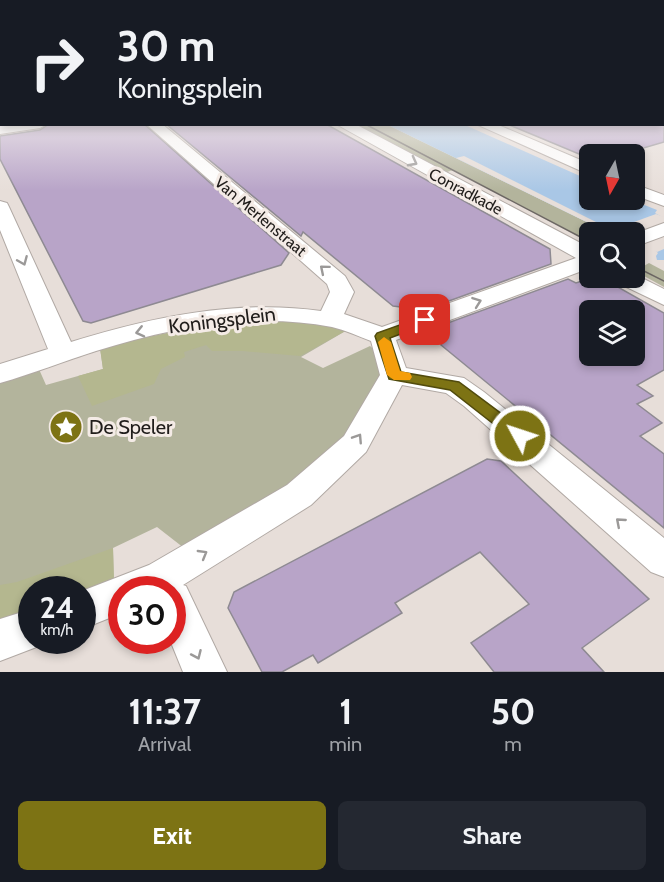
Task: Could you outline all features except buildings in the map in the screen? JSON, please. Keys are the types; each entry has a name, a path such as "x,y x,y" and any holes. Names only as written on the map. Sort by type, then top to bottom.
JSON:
{"street":[{"name":"Van Merlenstraat","path":"158,128 338,280 342,292 330,318"},
{"name":"Conradkade","path":"351,128 579,252"},
{"path":"493,128 579,165"},
{"path":"645,193 664,201"},
{"path":"0,207 62,352"},
{"path":"645,237 664,229"},
{"path":"178,576 299,495 355,444 394,375 382,336 579,262"},
{"path":"645,288 664,298"},
{"name":"Koningsplein","path":"0,374 62,352 143,330 214,318 278,312 330,318 360,325 382,336"},
{"path":"394,375 454,385 474,399 664,560"},
{"path":"0,640 18,634"},
{"path":"186,638 205,672"}],"green space":[{"path":"363,128 395,128 587,222 579,222 579,236 453,170 447,172"},
{"path":"649,263 664,271 664,287 645,277 645,265"},
{"path":"259,319 304,320 349,329 300,356 212,351 206,345 184,352 185,357 161,369 154,384 92,406 78,376 103,369 100,348 179,330"},
{"path":"349,329 301,357 323,368 370,346 377,352 382,380 358,423 336,447 296,480 252,510 184,548 157,527 113,548 114,576 108,576 108,585 96,587 96,576 18,576 18,604 0,623 0,382 38,367 46,385 103,369 100,348"},
{"path":"113,548 114,576 108,576 108,586 96,590 96,576 34,576"},
{"path":"17,582 18,617 0,623 0,585"}],"water":[{"path":"395,128 473,128 579,176 579,210 645,210 645,205 657,210 655,213 664,218 664,260 657,260 658,253 645,242 645,222 587,222"}],"pier":[{"path":"464,156 596,222 587,222 456,158"},
{"path":"656,214 664,217 664,249 657,252 645,246 645,222 634,222"}],"tram line":[{"path":"373,128 579,236"},
{"path":"645,272 664,281"}],"slow traffic":[{"path":"384,342 394,375 405,377"}],"place":[{"name":"De Speler","path":"66,427"}],"route":[{"path":"425,320 382,336 394,375 454,385 520,436"}]}
